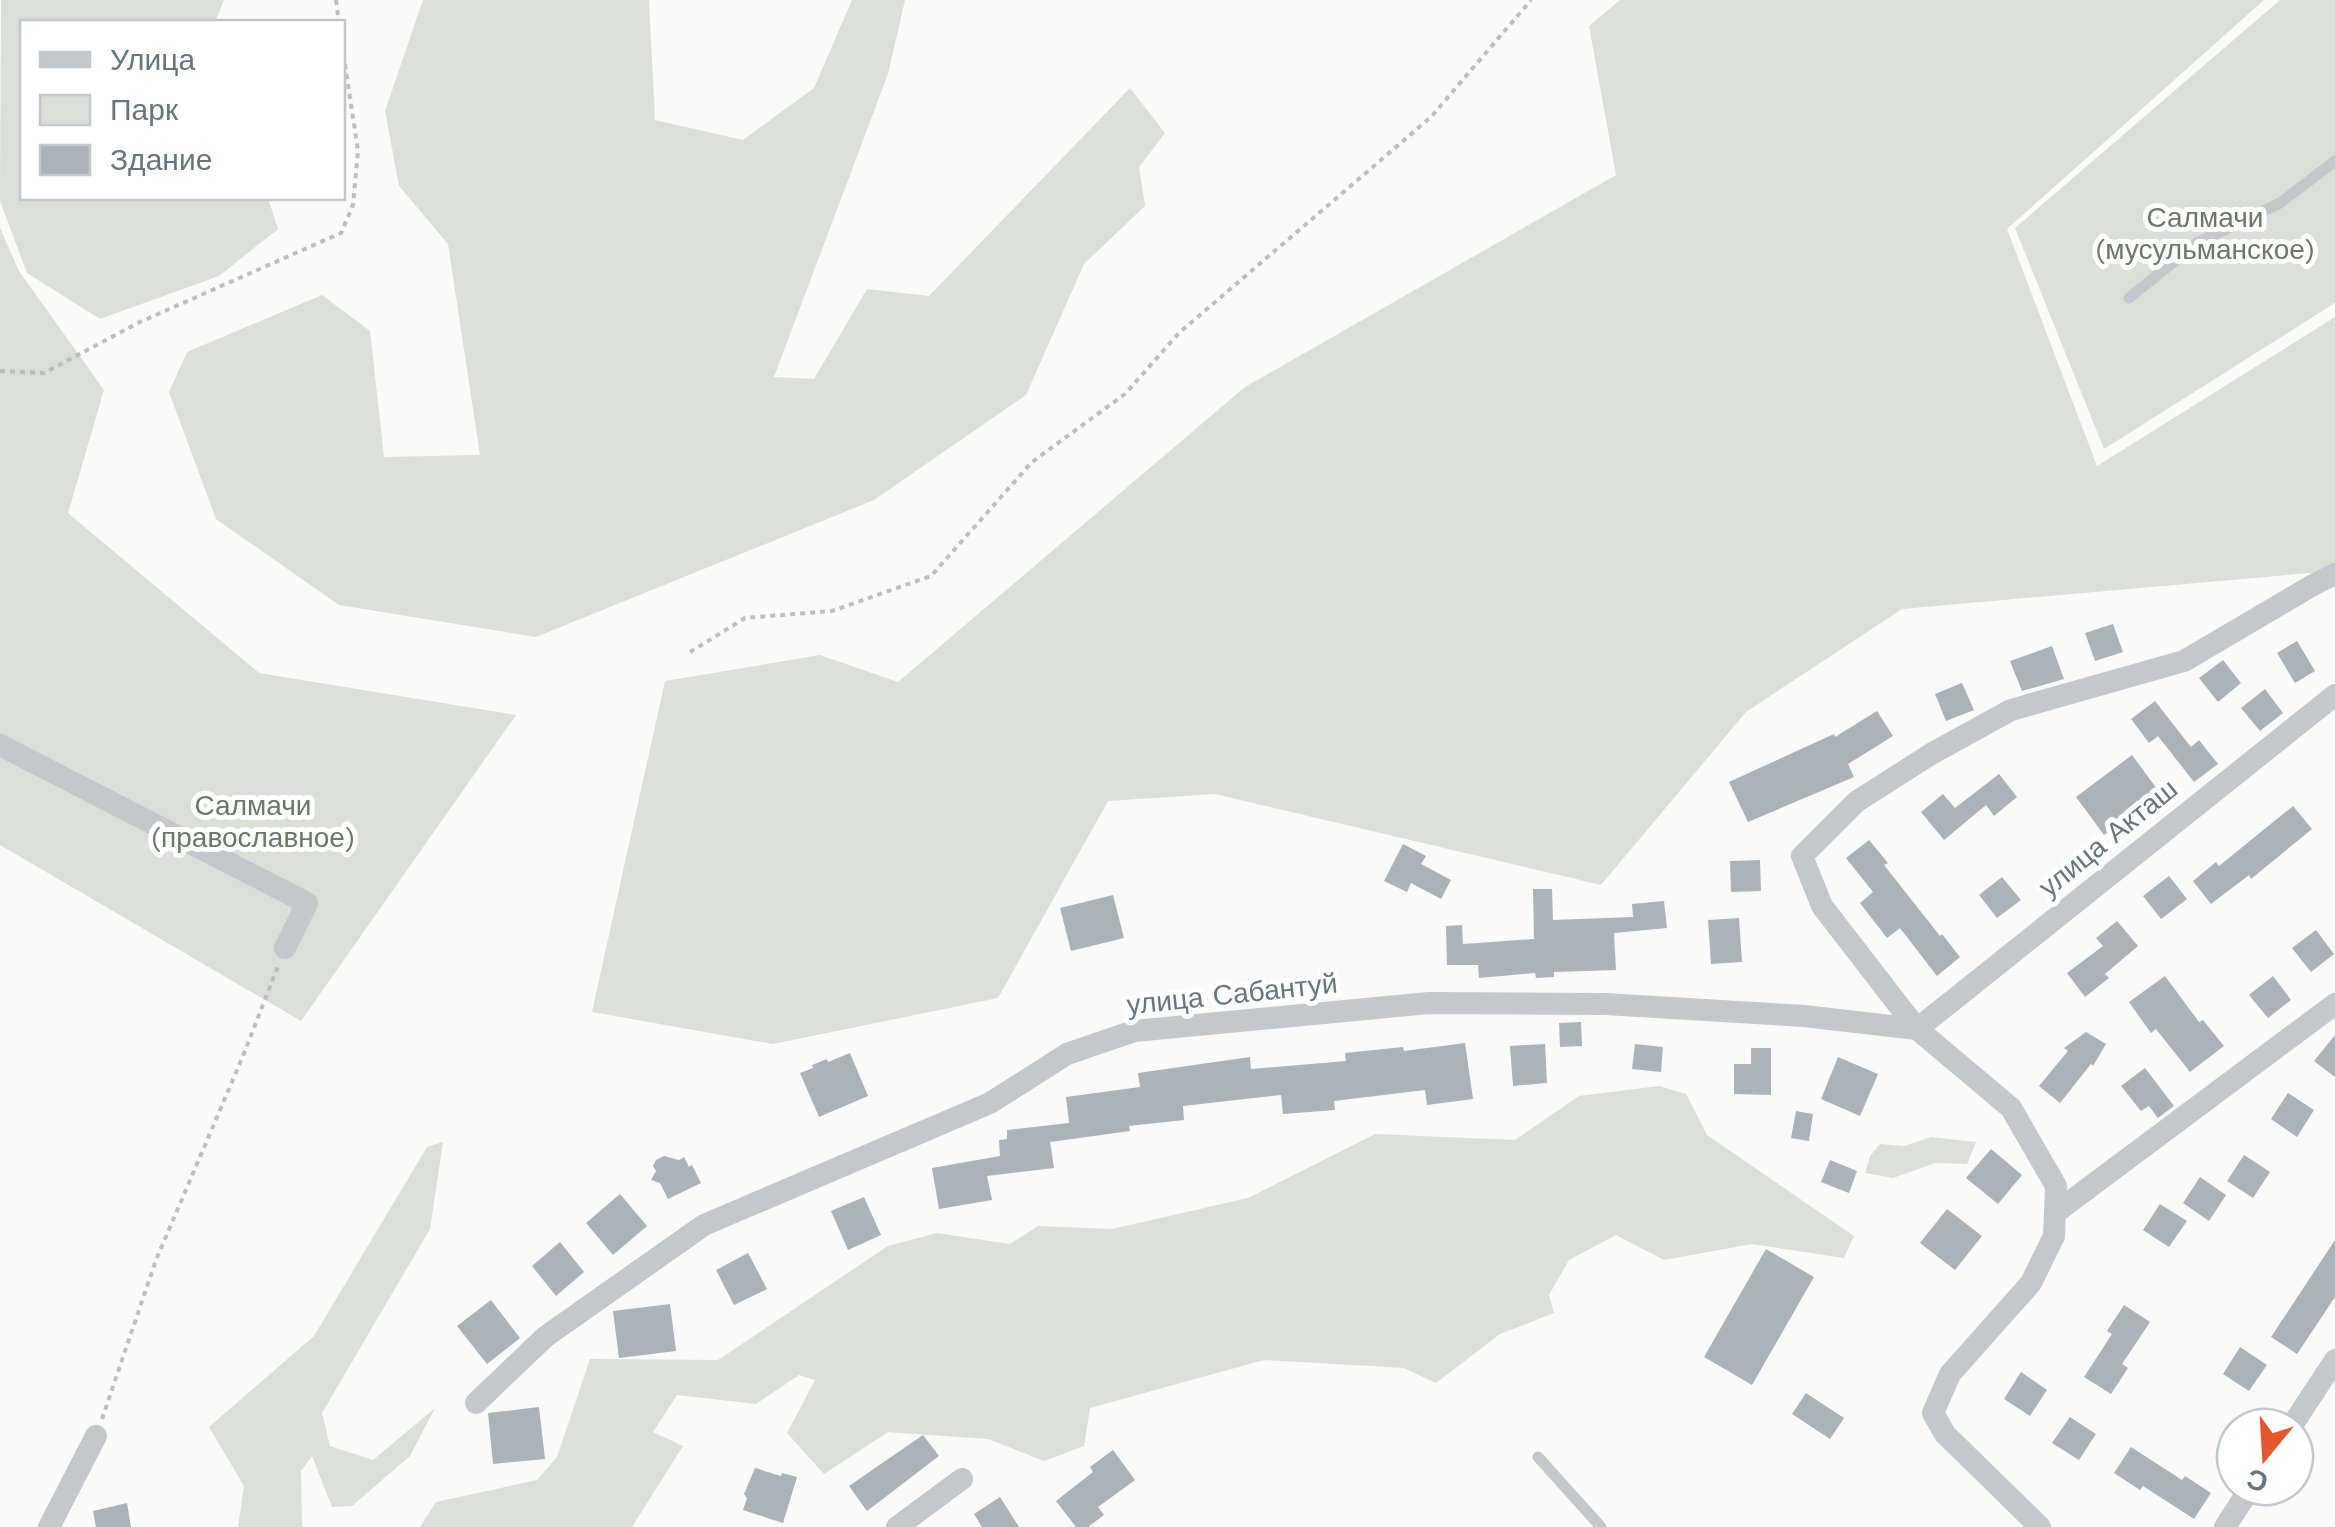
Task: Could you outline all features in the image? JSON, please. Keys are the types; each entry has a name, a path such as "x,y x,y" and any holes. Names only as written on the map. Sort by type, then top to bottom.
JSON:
{"street":[{"path":"2040,1527 1946,1434 1934,1413 1950,1374 2031,1283 2054,1236 2056,1186 2011,1108 1918,1028 1822,906 1802,856 1856,802 1931,754 2012,710 2184,661 2335,574"},
{"name":"улица Акташ","path":"1918,1028 2335,695"},
{"path":"0,745 306,903 285,948"},
{"name":"улица Сабантуй","path":"476,1403 545,1337 704,1225 990,1104 1068,1054 1134,1031 1429,1004 1604,1004 1804,1016 1918,1028"},
{"path":"2055,1213 2335,1004"},
{"path":"2304,1407 2335,1360"},
{"path":"49,1527 96,1436"},
{"path":"896,1527 962,1479"}],"lane":[{"path":"2129,298 2197,243 2280,203 2335,161"},
{"path":"1538,1457 1601,1527"}],"path":[{"path":"690,652 745,618 832,612 930,576 1032,462 1125,394 1179,333 1431,117 1531,0"},
{"path":"0,372 44,373 140,322 340,232 353,204 358,150 345,63"},
{"path":"96,1436 156,1260 244,1056 285,948"}],"green space":[{"path":"1,0 224,0 216,20 20,20 20,200 269,200 278,229 219,276 100,319 27,273 0,201"},
{"path":"423,0 649,0 655,120 743,140 814,88 852,0 905,0 888,74 774,377 814,379 867,289 929,296 1130,88 1165,133 1139,167 1145,206 1084,264 1026,395 874,500 536,637 339,605 216,519 169,392 187,352 322,295 370,331 384,457 480,455 448,244 399,186 385,111"},
{"path":"1620,0 2264,0 2007,229 2097,466 2335,317 2335,569 1902,609 1746,712 1601,885 1215,794 1108,801 998,998 773,1044 592,1012 665,681 820,655 898,682 1245,387 1616,175 1589,26"},
{"name":"Салмачи (мусульманское)","path":"2280,0 2335,0 2335,303 2104,449 2015,228"},
{"name":"Салмачи (православное)","path":"0,228 19,271 104,390 68,513 259,673 516,715 301,1021 0,845"},
{"path":"1659,1086 1686,1094 1707,1135 1854,1236 1844,1258 1752,1244 1664,1260 1616,1235 1569,1260 1549,1295 1554,1313 1500,1334 1436,1383 1404,1368 1264,1360 1090,1408 1084,1446 1044,1461 988,1439 888,1432 824,1474 787,1433 815,1380 799,1375 756,1404 677,1395 653,1432 683,1446 632,1527 420,1527 436,1502 537,1480 557,1457 590,1359 718,1360 888,1246 937,1233 1010,1244 1038,1226 1112,1229 1248,1198 1375,1134 1515,1140 1579,1096"},
{"path":"1931,1137 1976,1142 1967,1164 1935,1163 1893,1178 1865,1173 1870,1156 1880,1144 1905,1146"},
{"path":"443,1142 430,1229 322,1413 330,1446 373,1460 435,1408 410,1456 352,1506 332,1507 312,1456 301,1471 302,1527 238,1527 244,1486 209,1427 314,1336 427,1147"}],"building":[{"path":"2113,624 2123,652 2095,661 2085,633"},
{"path":"2297,641 2315,671 2295,683 2277,653"},
{"path":"2052,646 2064,679 2022,691 2010,661"},
{"path":"2223,660 2241,683 2218,702 2199,678"},
{"path":"1962,683 1974,710 1946,721 1935,694"},
{"path":"2265,689 2283,713 2260,731 2241,708"},
{"path":"2155,701 2191,747 2199,740 2218,764 2194,782 2158,736 2149,743 2131,719"},
{"path":"1877,711 1893,736 1848,764 1854,777 1748,822 1729,782 1834,734 1835,737"},
{"path":"2132,755 2160,793 2104,835 2076,797"},
{"path":"1999,774 2017,797 1994,816 1986,805 1944,840 1921,812 1943,794 1955,808"},
{"path":"2293,806 2312,829 2251,879 2249,875 2211,904 2193,881 2216,862 2219,866"},
{"path":"1869,840 1888,863 1884,865 1960,957 1937,976 1900,928 1887,938 1860,903 1873,892 1846,858"},
{"path":"1403,844 1426,856 1421,864 1451,880 1441,899 1411,883 1407,892 1384,881"},
{"path":"1760,860 1761,891 1731,892 1730,861"},
{"path":"2169,876 2187,899 2161,919 2143,896"},
{"path":"2002,877 2021,900 1997,918 1979,895"},
{"path":"1533,889 1552,889 1553,920 1633,917 1632,904 1664,901 1667,928 1614,933 1616,970 1554,972 1554,977 1536,978 1535,973 1479,978 1478,965 1447,965 1446,926 1462,925 1463,944 1534,939"},
{"path":"1113,895 1124,938 1071,951 1060,908"},
{"path":"1739,918 1742,962 1711,964 1708,920"},
{"path":"2117,921 2138,946 2085,997 2067,973 2103,946 2096,938"},
{"path":"2316,930 2334,954 2311,972 2292,948"},
{"path":"2165,976 2199,1022 2203,1020 2224,1046 2190,1072 2156,1029 2151,1033 2129,1002"},
{"path":"2273,976 2291,1000 2268,1018 2249,995"},
{"path":"1581,1022 1582,1046 1560,1047 1559,1023"},
{"path":"2086,1032 2106,1044 2093,1066 2060,1103 2039,1086 2068,1051 2064,1048"},
{"path":"2335,1035 2335,1077 2314,1061"},
{"path":"1465,1043 1473,1099 1427,1105 1425,1090 1334,1101 1335,1110 1283,1114 1281,1095 1183,1106 1184,1120 1050,1142 1054,1168 987,1176 992,1200 939,1209 932,1168 1000,1156 999,1140 1007,1139 1007,1130 1069,1123 1066,1097 1140,1087 1138,1073 1250,1057 1251,1069 1346,1061 1345,1053"},
{"path":"1545,1044 1547,1083 1513,1086 1510,1046"},
{"path":"1635,1044 1663,1047 1661,1072 1632,1069"},
{"path":"1751,1048 1771,1048 1771,1095 1734,1094 1734,1064 1751,1064"},
{"path":"850,1053 868,1096 819,1117 800,1073"},
{"path":"1838,1057 1878,1074 1860,1116 1821,1099"},
{"path":"2145,1068 2174,1106 2158,1118 2149,1106 2141,1111 2121,1086"},
{"path":"2288,1093 2314,1110 2297,1137 2271,1119"},
{"path":"1796,1111 1813,1114 1809,1141 1791,1138"},
{"path":"1991,1149 2022,1175 1998,1204 1966,1178"},
{"path":"2244,1155 2270,1172 2253,1198 2227,1181"},
{"path":"664,1156 679,1160 684,1157 701,1183 668,1199 660,1183 651,1180 656,1160"},
{"path":"1830,1160 1857,1171 1849,1193 1821,1182"},
{"path":"2200,1177 2226,1195 2209,1221 2183,1203"},
{"path":"620,1194 647,1226 613,1255 586,1223"},
{"path":"864,1197 881,1235 848,1250 831,1211"},
{"path":"2160,1204 2187,1221 2169,1247 2143,1230"},
{"path":"1947,1209 1982,1236 1955,1270 1920,1243"},
{"path":"2335,1240 2335,1297 2297,1354 2271,1337"},
{"path":"560,1242 584,1272 556,1296 532,1266"},
{"path":"1766,1249 1814,1277 1752,1385 1704,1357"},
{"path":"748,1253 767,1289 734,1305 716,1270"},
{"path":"491,1300 520,1338 487,1364 457,1326"},
{"path":"670,1304 676,1351 619,1358 613,1311"},
{"path":"2124,1305 2150,1322 2122,1364 2128,1368 2111,1394 2084,1377 2112,1334 2107,1331"},
{"path":"2240,1347 2267,1365 2249,1391 2223,1374"},
{"path":"2021,1372 2047,1390 2030,1416 2004,1399"},
{"path":"1806,1393 1844,1418 1830,1439 1792,1414"},
{"path":"539,1407 545,1459 493,1464 488,1413"},
{"path":"2070,1417 2096,1434 2079,1460 2052,1443"},
{"path":"923,1435 939,1456 867,1511 849,1486"},
{"path":"2131,1447 2182,1480 2185,1476 2211,1493 2194,1519 2143,1486 2140,1490 2114,1473"},
{"path":"1113,1450 1135,1480 1098,1507 1104,1515 1088,1527 1076,1527 1056,1501 1093,1472 1090,1467"},
{"path":"755,1468 797,1477 783,1523 743,1510 747,1498 744,1494"},
{"path":"1000,1497 1019,1527 982,1527 974,1514"},
{"path":"127,1503 131,1527 96,1527 93,1511"}]}
